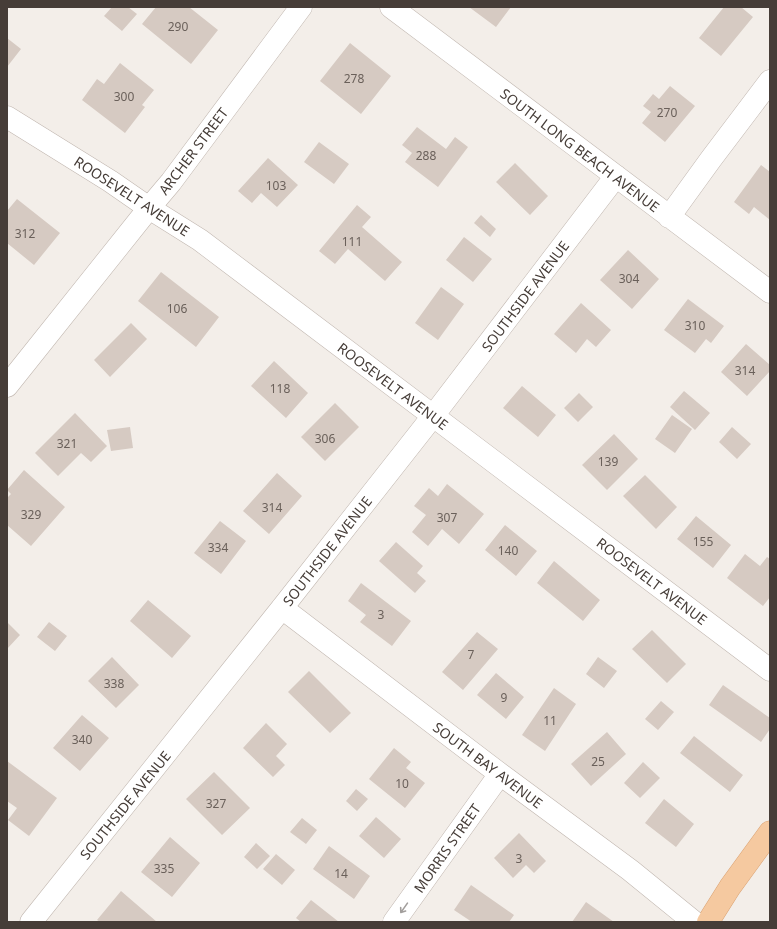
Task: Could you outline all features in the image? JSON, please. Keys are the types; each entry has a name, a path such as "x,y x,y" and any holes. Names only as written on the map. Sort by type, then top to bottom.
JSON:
{"main road":[{"path":"708,922 730,887 770,832"}],"street":[{"name":"ARCHER STREET","path":"7,386 171,182 301,7"},
{"name":"SOUTH LONG BEACH AVENUE","path":"391,7 770,292"},
{"path":"669,217 770,80"},
{"name":"ROOSEVELT AVENUE","path":"7,116 200,240 770,670"},
{"name":"SOUTHSIDE AVENUE","path":"31,922 282,608 433,416 616,176"},
{"name":"SOUTH BAY AVENUE","path":"282,608 500,774 630,870 694,922"},
{"name":"MORRIS STREET","path":"394,922 500,774"}],"building":[{"path":"112,7 128,7 137,14 122,31 104,16"},
{"path":"156,7 189,7 218,30 191,64 142,24"},
{"path":"469,7 511,7 496,27"},
{"path":"724,7 741,7 753,17 721,56 699,38"},
{"path":"7,38 21,49 7,67"},
{"path":"350,43 391,76 361,114 320,81"},
{"path":"120,63 154,90 142,105 145,107 125,133 82,100 97,79 104,84"},
{"path":"670,86 695,106 665,142 642,123 651,112 643,106 653,94 659,99"},
{"path":"417,127 446,149 455,137 468,147 438,187 405,162 412,153 402,145"},
{"path":"319,142 349,164 334,184 304,162"},
{"path":"268,158 298,185 277,207 261,193 252,203 238,191"},
{"path":"515,163 548,196 530,215 496,182"},
{"path":"761,165 770,172 770,220 754,207 749,214 734,202"},
{"path":"17,199 60,233 34,265 7,243 7,211"},
{"path":"357,205 371,217 362,227 402,262 385,281 348,249 335,264 319,251"},
{"path":"481,215 496,229 490,237 474,223"},
{"path":"464,237 492,259 473,282 446,260"},
{"path":"628,250 659,279 632,309 600,280"},
{"path":"161,272 219,317 196,347 138,301"},
{"path":"441,287 464,304 438,340 415,323"},
{"path":"688,299 724,326 711,343 706,339 695,353 664,330"},
{"path":"581,303 611,330 596,347 587,339 576,353 554,334"},
{"path":"131,323 147,339 110,377 94,360"},
{"path":"746,344 770,365 770,371 747,396 721,372"},
{"path":"274,361 308,393 286,418 251,386"},
{"path":"522,386 556,415 538,437 503,408"},
{"path":"684,391 710,413 695,430 670,407"},
{"path":"579,393 593,407 578,422 564,408"},
{"path":"335,403 359,427 325,461 301,437"},
{"path":"75,413 107,446 91,462 81,453 58,476 35,453"},
{"path":"672,415 692,429 675,453 655,439"},
{"path":"130,427 133,448 111,451 107,430"},
{"path":"732,427 751,444 737,459 719,442"},
{"path":"614,434 638,459 607,490 582,465"},
{"path":"24,470 65,507 31,546 7,525 7,498 11,494 7,490"},
{"path":"277,473 302,496 269,534 243,511"},
{"path":"645,475 677,507 656,529 623,496"},
{"path":"447,484 484,514 459,544 442,529 428,546 412,532 426,515 414,506 429,488 438,496"},
{"path":"696,516 731,545 713,568 677,539"},
{"path":"220,521 246,541 221,574 194,553"},
{"path":"505,525 537,551 516,576 485,550"},
{"path":"396,542 423,566 417,573 426,581 415,593 379,561"},
{"path":"745,554 760,566 767,557 770,559 770,597 763,606 727,578"},
{"path":"554,561 600,600 583,621 537,583"},
{"path":"361,583 411,621 392,646 360,622 366,615 348,601"},
{"path":"148,600 191,636 172,658 130,621"},
{"path":"7,622 20,635 7,649"},
{"path":"49,622 67,636 55,651 37,637"},
{"path":"652,630 686,664 667,683 632,649"},
{"path":"477,632 498,649 463,690 442,672"},
{"path":"112,657 139,685 116,708 88,681"},
{"path":"598,657 617,671 604,688 586,674"},
{"path":"309,671 351,713 330,733 288,692"},
{"path":"496,673 524,697 506,719 477,695"},
{"path":"723,685 770,718 770,729 761,742 709,705"},
{"path":"554,688 576,704 545,751 522,735"},
{"path":"661,701 674,712 658,730 645,719"},
{"path":"82,715 109,738 80,771 53,748"},
{"path":"266,723 287,744 276,756 285,765 273,777 243,748"},
{"path":"607,732 626,754 591,786 571,764"},
{"path":"694,736 743,775 730,792 680,753"},
{"path":"394,748 411,762 406,768 425,783 405,808 369,779"},
{"path":"7,761 57,798 29,836 8,820 17,808 7,801"},
{"path":"643,762 660,778 640,798 624,783"},
{"path":"214,772 250,808 222,835 186,799"},
{"path":"356,789 368,799 357,811 346,801"},
{"path":"664,799 694,824 676,847 645,823"},
{"path":"376,817 401,839 384,858 359,836"},
{"path":"302,818 317,830 306,844 290,832"},
{"path":"519,833 546,861 534,873 526,865 513,878 494,858"},
{"path":"170,837 200,863 172,897 141,872"},
{"path":"256,843 270,856 257,869 244,857"},
{"path":"329,846 370,876 354,899 313,869"},
{"path":"276,854 295,870 282,885 263,869"},
{"path":"471,885 514,915 509,922 472,922 454,910"},
{"path":"121,891 157,922 100,922 97,920"},
{"path":"311,900 339,922 301,922 296,918"},
{"path":"586,902 614,922 572,922"}]}
